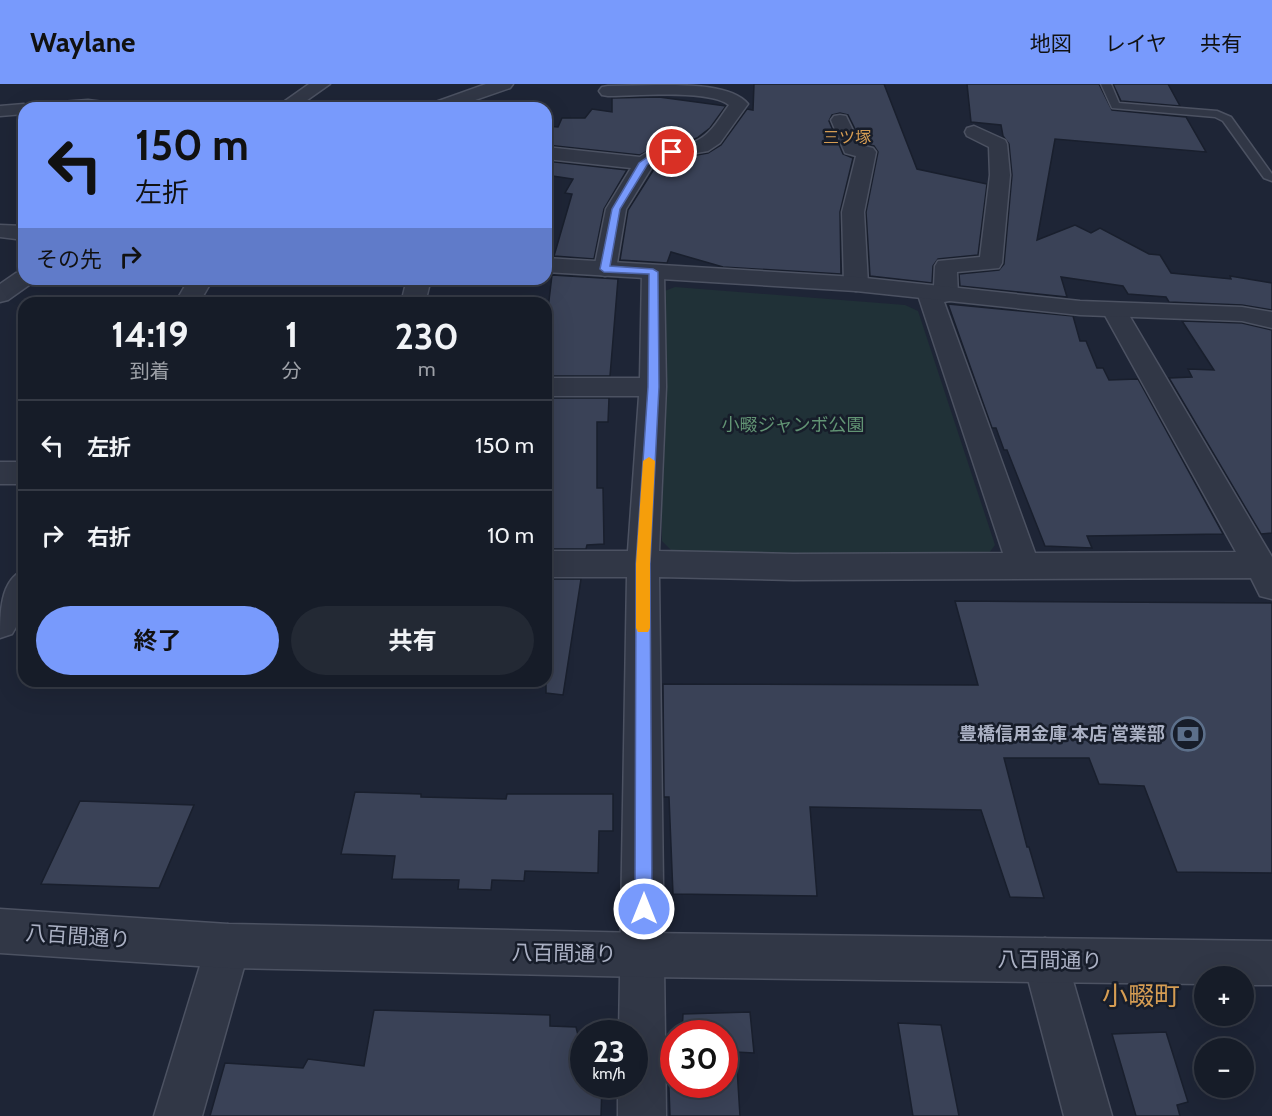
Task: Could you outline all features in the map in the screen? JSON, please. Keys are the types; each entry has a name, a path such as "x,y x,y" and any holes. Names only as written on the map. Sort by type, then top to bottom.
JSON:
{"street":[{"path":"293,102 321,84"},
{"path":"451,102 504,84"},
{"path":"604,269 616,209 644,163 656,154 701,147 713,140 739,104 736,99 727,95 686,88 674,91 608,91"},
{"path":"92,102 111,89"},
{"path":"0,111 18,110"},
{"path":"840,120 852,149 866,152 853,212 856,284"},
{"path":"974,132 998,144 999,175 991,263"},
{"path":"552,154 644,163"},
{"path":"0,231 18,232"},
{"path":"1014,264 946,266 937,293 1024,567"},
{"path":"552,265 856,284 1114,310 1242,314 1272,320"},
{"path":"642,1116 643,564 653,387 653,272"},
{"path":"0,295 18,282"},
{"path":"1114,310 1266,576"},
{"path":"552,387 653,387"},
{"path":"0,473 18,473"},
{"path":"552,564 1024,567 1266,576"},
{"path":"0,624 18,592"},
{"name":"八百間通り","path":"0,931 228,946 644,955 1272,963"},
{"path":"178,1116 228,946"},
{"path":"1046,960 1088,1116"}],"lane":[{"path":"1106,84 1115,106 1217,114 1227,119 1272,178"}],"green space":[{"name":"小畷ジャンボ公園","path":"675,287 905,305 918,311 995,545 986,557 673,552 662,541 662,292"}],"building":[{"path":"754,84 884,84 917,169 987,184 978,255 938,259 933,266 932,283 870,276 866,212 878,152 874,146 862,143 848,115 840,113 832,115 829,121 843,154 853,158 840,212 841,274 723,267 671,252 667,263 620,260 628,210 654,169 663,161 708,153 721,145 747,109 753,110"},
{"path":"967,84 1099,84 1112,110 1186,117 1206,152 1055,139 1037,240 1075,225 1091,233 1100,228 1149,254 1160,255 1171,273 1231,279 1230,276 1272,283 1272,310 1242,305 1169,302 1166,297 1128,294 1123,286 1061,277 1067,297 960,286 959,274 999,270 1004,264 1012,175 1009,144 1003,136 1001,125 971,122"},
{"path":"1113,84 1168,84 1180,106 1121,101"},
{"path":"659,97 726,106 710,128 697,138 654,148 640,155 552,146 552,126 558,127 562,118 585,118 592,109 612,112 612,98"},
{"path":"552,162 627,170 604,209 594,259 554,256 572,194 565,193 573,179 552,176"},
{"path":"552,275 618,279 610,376 552,376 552,297 549,297"},
{"path":"948,304 1073,316 1080,341 1086,341 1097,368 1103,368 1109,380 1138,379 1223,534 1087,536 1092,548 1045,546 1007,450 1004,450 996,428 992,428"},
{"path":"1182,321 1242,323 1272,330 1272,533 1261,534 1169,378 1192,377 1188,369 1214,370"},
{"path":"552,398 609,398 608,422 597,422 597,488 603,488 604,544 587,545 586,549 552,549"},
{"path":"552,579 581,579 563,695 546,693 546,687 552,687"},
{"path":"955,601 1272,603 1272,873 1177,872 1144,786 1099,784 1089,758 1004,758 1027,847 1029,847 1044,898 1010,897 981,810 810,807 817,896 673,894 669,797 664,797 663,684 978,685"},
{"path":"355,792 421,794 421,797 506,799 507,794 613,794 613,831 599,831 598,873 525,871 524,881 492,880 491,890 458,889 459,880 392,879 395,856 341,854"},
{"path":"80,801 194,805 159,888 41,884"},
{"path":"374,1010 550,1015 550,1026 570,1027 570,1098 602,1098 601,1116 210,1116 225,1063 303,1068 308,1059 364,1066"},
{"path":"750,1012 754,1053 738,1052 738,1020 683,1020 683,1014"},
{"path":"898,1023 941,1025 959,1116 913,1116"},
{"path":"1166,1032 1188,1102 1177,1105 1180,1116 1136,1116 1112,1034"},
{"path":"738,1084 740,1116 670,1116 669,1098 738,1098"}],"slow traffic":[{"path":"643,628 643,564 649,461"}],"place":[{"name":"豊橋信用金庫 本店 営業部","path":"1188,734"}],"district":[{"name":"三ツ塚","path":"847,137"},
{"name":"小畷町","path":"1141,996"}],"route":[{"path":"644,909 643,564 653,387 653,272 604,269 616,209 644,163 656,154 672,152"}]}
